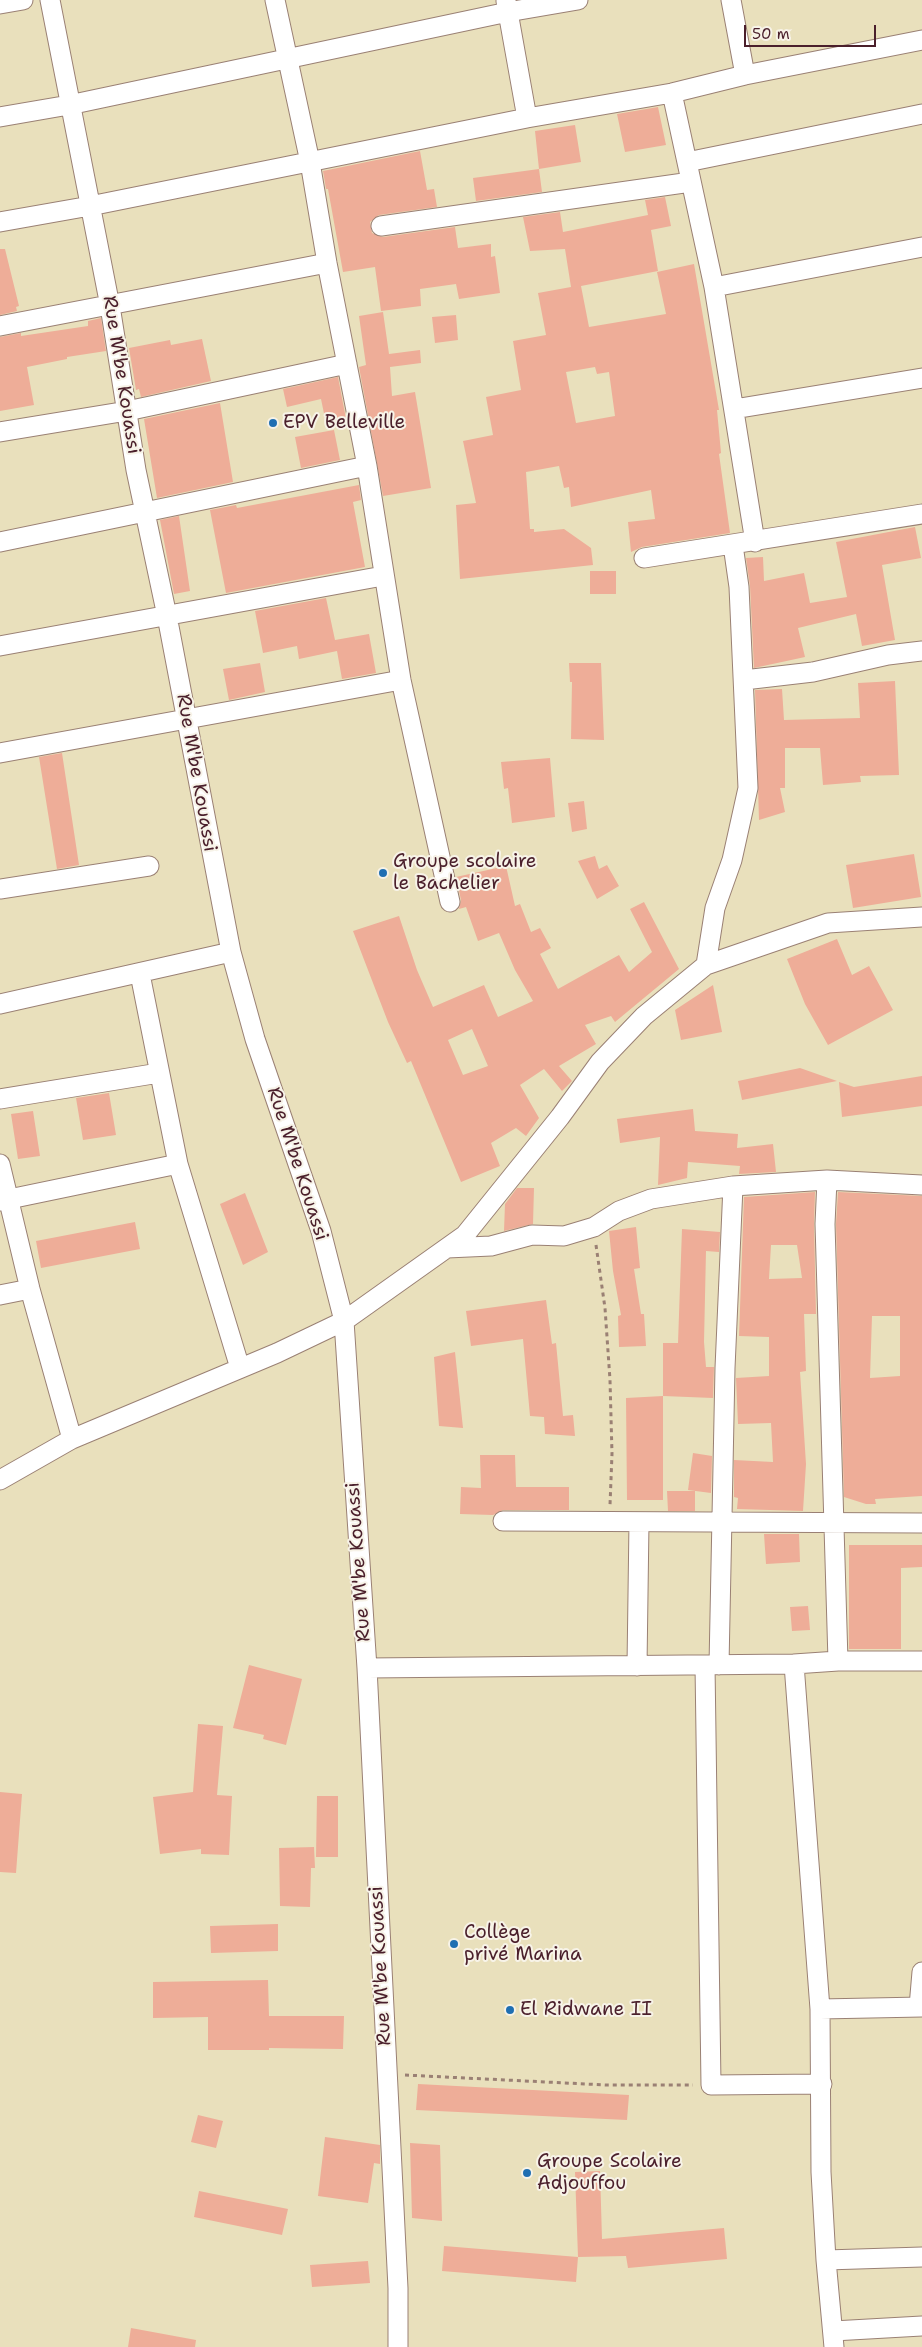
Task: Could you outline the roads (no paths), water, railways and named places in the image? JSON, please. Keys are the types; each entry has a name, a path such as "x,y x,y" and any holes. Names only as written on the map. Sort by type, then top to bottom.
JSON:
{"street":[{"path":"0,4 23,0"},
{"name":"Rue M'be Kouassi","path":"50,0 110,306 144,513 167,616 231,952 255,1039 321,1231 344,1321 362,1625 367,1668 398,2288 398,2347"},
{"path":"275,0 310,162 327,263 367,466 401,680 450,902"},
{"path":"0,117 70,105 287,58 507,6 578,0"},
{"path":"732,0 745,76"},
{"path":"507,6 527,118"},
{"path":"0,222 90,206 527,118 672,93 922,40"},
{"path":"672,93 714,287 755,542"},
{"path":"687,162 922,114"},
{"path":"381,226 691,182"},
{"path":"714,287 922,247"},
{"path":"0,326 327,263"},
{"path":"0,432 127,411 347,364"},
{"path":"734,409 922,378"},
{"path":"0,542 367,466"},
{"path":"644,558 755,542 922,514"},
{"path":"706,965 715,908 732,860 748,788 739,587 733,545"},
{"path":"0,646 383,576"},
{"path":"744,680 813,672 888,655 922,651"},
{"path":"0,753 401,680"},
{"path":"0,890 149,866"},
{"path":"0,1480 72,1439 277,1353 344,1321 465,1235 560,1118 600,1062 644,1016 706,965 828,923 922,917"},
{"path":"0,1004 231,952"},
{"path":"140,974 178,1164 240,1368"},
{"path":"0,1099 159,1073"},
{"path":"0,1164 4,1201 72,1439"},
{"path":"4,1201 178,1164"},
{"path":"447,1248 491,1246 532,1235 564,1236 594,1228 619,1211 651,1199 733,1186 827,1180 922,1185"},
{"path":"827,1180 825,1224 838,1661"},
{"path":"733,1186 725,1368 722,1521 712,1665 711,2084 822,2084"},
{"path":"0,1295 30,1289"},
{"path":"503,1521 922,1523"},
{"path":"638,1666 639,1522"},
{"path":"367,1668 794,1664 838,1661 922,1660"},
{"path":"794,1664 820,2009 822,2084 821,2172 826,2260 834,2339 922,2326"},
{"path":"820,2009 920,2007 922,1972"},
{"path":"826,2260 922,2257"}],"place":[{"name":"EPV Belleville","path":"273,423"},
{"name":"Groupe scolaire le Bachelier","path":"383,873"},
{"name":"Collège privé Marina","path":"454,1944"},
{"name":"El Ridwane II","path":"510,2010"},
{"name":"Groupe Scolaire Adjouffou","path":"527,2173"}]}
